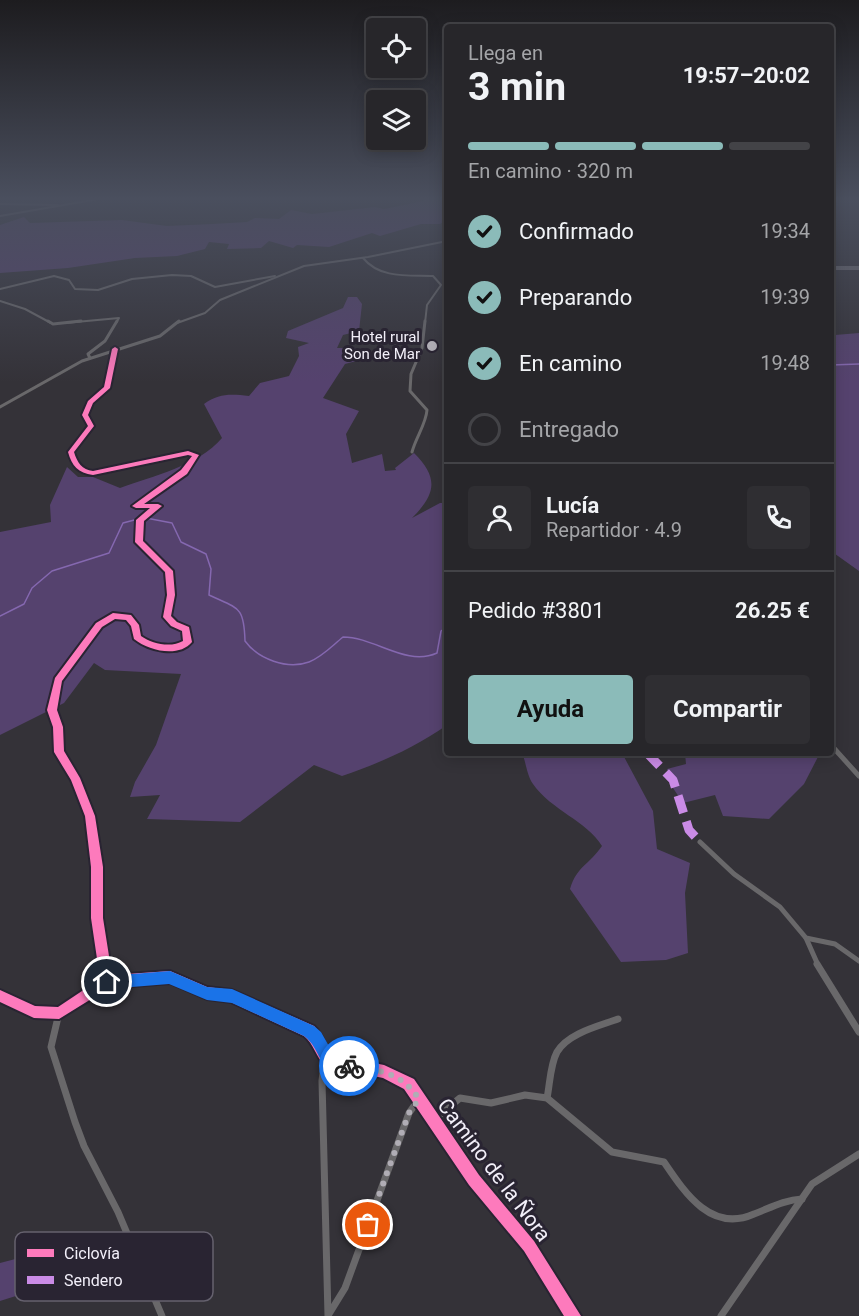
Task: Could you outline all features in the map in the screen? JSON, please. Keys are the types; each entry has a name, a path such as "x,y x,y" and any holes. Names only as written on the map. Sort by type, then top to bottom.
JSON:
{"highway":[{"path":"834,268 859,268"}],"street":[{"path":"0,407 90,358 160,336 181,320 207,311 220,300 311,264 359,258"},
{"path":"363,258 367,264 380,270 433,276 441,285 427,305 422,348 411,374 410,391 427,410 424,425 417,433 412,452"},
{"path":"0,289 54,276 69,280 75,289 92,290 132,279 153,279 172,275 191,276 215,287 280,276"},
{"path":"0,301 37,314 53,324 119,318 105,341 88,354 90,358"},
{"path":"107,982 99,939 96,903 97,867 90,816 75,777 59,752 58,727 52,711 58,680 99,625 108,618 128,617 135,625 137,637 148,644 176,648 188,642 186,629 174,624 167,617 171,595 169,571 140,544 141,518 158,506 139,507 137,505 151,498 184,472 196,455 188,453 93,473 85,473 78,467 71,452 91,426 85,415 90,402 107,388 115,350"},
{"path":"834,748 859,776"},
{"path":"700,842 734,874 780,906 806,938 813,960 859,1032"},
{"path":"806,938 820,938 836,943 859,961"},
{"path":"0,996 34,1012 59,1013 107,982 170,977 207,993 232,996 309,1031 316,1037 325,1056 322,1081 328,1316"},
{"path":"59,1013 51,1047 84,1146 126,1232"},
{"path":"547,1098 557,1053 563,1046 578,1036 618,1019"},
{"name":"Camino de la Ñora","path":"325,1056 335,1064 395,1075 409,1084 474,1180 529,1246 573,1316"},
{"path":"433,1120 460,1098 491,1103 525,1095 547,1098 587,1134 612,1152 636,1159 663,1162 697,1206 728,1220 745,1218 791,1198 802,1199"},
{"path":"328,1316 345,1288 409,1113 419,1099"},
{"path":"721,1316 802,1199 819,1179 859,1154"},
{"path":"156,1301 162,1316"}],"shaded area":[{"path":"0,258 132,258 68,268 0,273"},
{"path":"348,297 357,297 362,304 359,331 343,335 337,348 355,348 364,359 345,364 323,398 359,411 346,434 352,463 382,454 385,471 396,470 395,468 414,453 428,470 431,486 426,501 412,518 444,503 444,727 396,754 342,776 314,765 240,822 147,819 160,795 130,797 135,782 156,745 181,674 105,670 94,663 64,703 0,735 0,532 51,522 50,505 67,467 78,477 93,477 120,488 174,469 201,456 222,438 204,404 225,395 249,396 260,383 289,376 299,356 298,347 309,343 286,338 288,331 343,308"},
{"path":"859,333 859,571 834,553 834,334"},
{"path":"523,756 624,756 653,811 657,849 690,863 685,893 688,953 666,960 621,962 570,889 576,875 602,846 587,829 549,801 531,781"},
{"path":"685,756 818,756 804,784 769,819 723,816 715,795 683,803 673,788 667,769 686,764"},
{"path":"15,1259 15,1296 0,1301 0,1263"}],"waterway":[{"path":"834,365 859,364"},
{"path":"146,518 172,523 181,542 206,554 211,569 209,595 238,610 243,621 245,641 265,658 292,665 309,662 323,654 343,637 367,641 402,654 425,656 437,653 441,631 444,629"},
{"path":"0,616 24,604 32,588 52,571 109,553 123,523 138,519"}],"marked path":[{"path":"650,756 673,780 689,830 700,842"}],"cycle path":[{"path":"107,982 97,918 97,867 90,816 75,778 59,752 58,727 52,710 58,680 99,625 113,616 128,617 135,625 137,637 147,644 170,648 188,642 186,629 174,624 167,617 171,595 169,571 139,542 140,520 158,506 136,506 184,472 196,455 188,453 93,473 81,470 76,464 71,452 91,426 85,415 90,402 107,388 115,349"},
{"path":"0,996 34,1012 59,1013 107,982 170,977 207,993 232,996 309,1031 316,1037 330,1061 384,1072 409,1084 474,1180 529,1246 573,1316"}],"way so far":[{"path":"349,1066 395,1075 409,1084 419,1099 409,1113 368,1225"}],"place":[{"name":"Hotel rural Son de Mar","path":"432,346"}],"route":[{"path":"107,982 170,977 200,991 232,996 309,1031 316,1037 330,1061 349,1066"}]}
